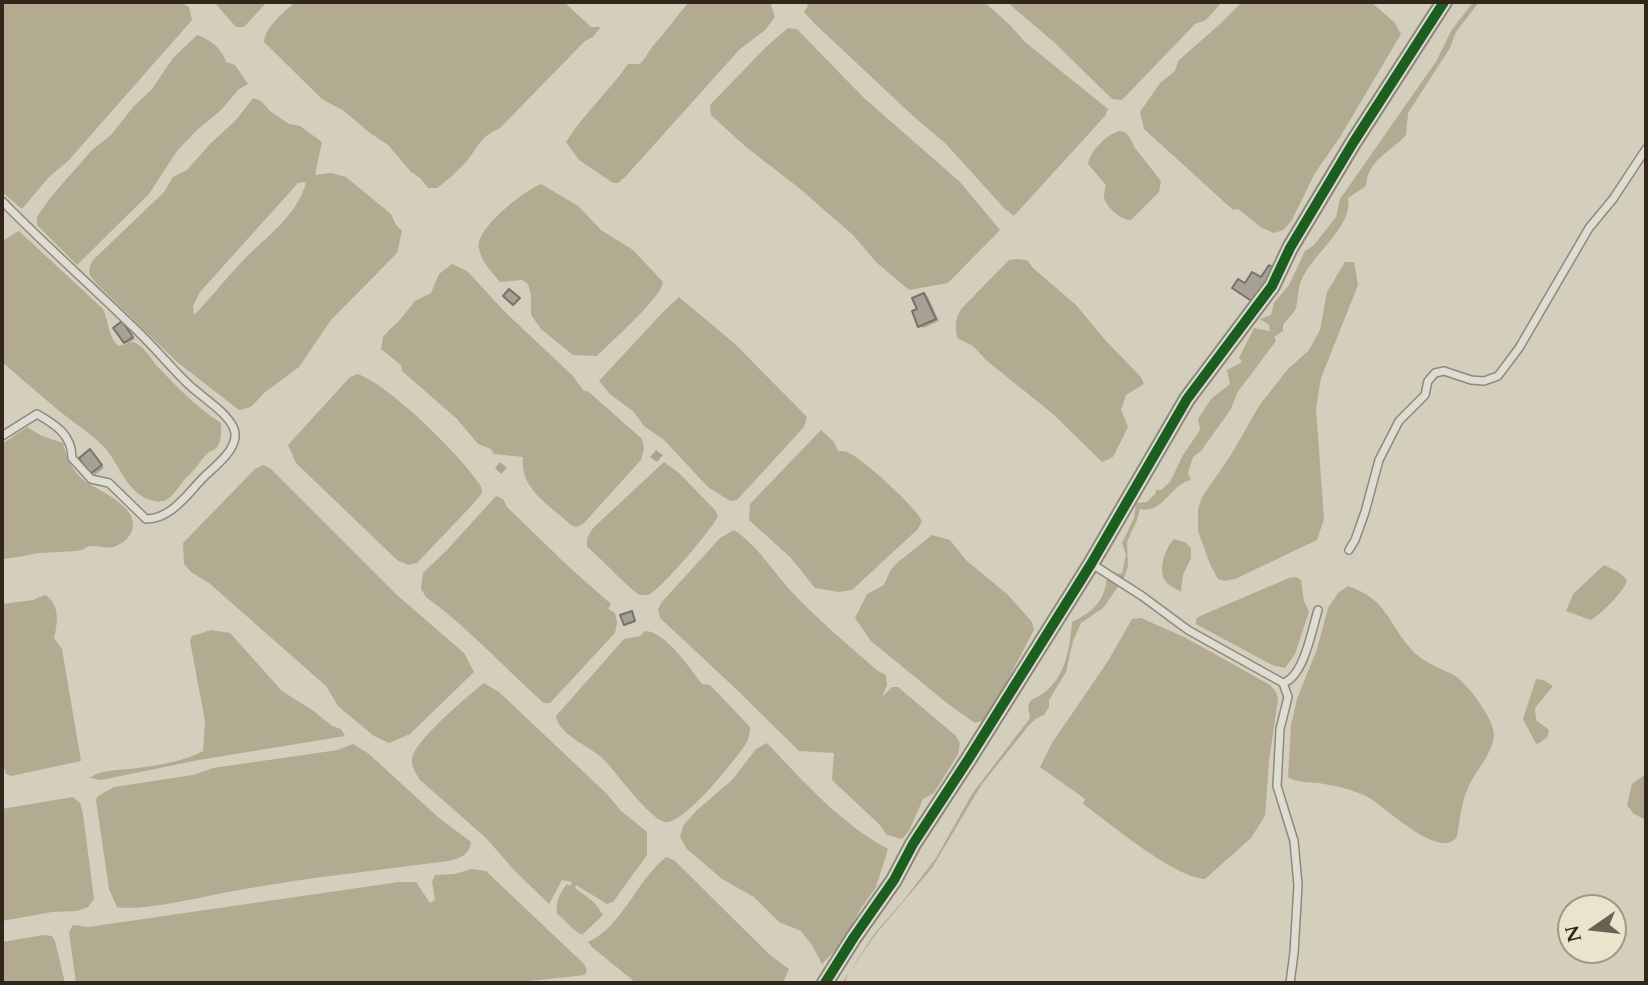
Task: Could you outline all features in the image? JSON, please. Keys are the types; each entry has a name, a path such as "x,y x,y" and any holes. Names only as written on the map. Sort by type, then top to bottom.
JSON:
{"street":[{"path":"825,983 894,880 913,844 1091,564 1187,399 1272,286 1290,248 1444,2"}],"lane":[{"path":"1349,550 1365,512 1379,460 1399,421 1425,396 1428,381 1435,373 1444,371 1471,380 1484,381 1498,376 1519,348 1589,228 1614,199 1646,149"},
{"path":"2,201 139,332 185,382 218,410 234,428 235,438 232,448 173,509 154,519 146,519 109,483 91,478 72,458 72,447 60,428 37,414 2,436"},
{"path":"1091,564 1188,630 1283,683 1288,697 1280,729 1277,786 1294,841 1297,875 1296,931 1290,983"},
{"path":"1283,683 1290,681 1298,669 1318,610"}],"shaded area":[{"path":"2,2 180,2 189,7 192,20 69,160 48,178 22,209 2,192"},
{"path":"214,2 267,2 244,27 236,27"},
{"path":"295,2 564,2 591,27 601,27 499,129 484,138 456,172 437,188 428,188 388,145 344,111 322,99 264,42 271,25"},
{"path":"689,2 770,2 775,17 765,30 739,50 626,176 618,183 613,183 579,160 566,142 628,64 640,64"},
{"path":"806,2 984,2 1025,42 1108,109 1105,116 1014,216 946,144 815,24 804,12 808,6"},
{"path":"1007,2 1222,2 1206,20 1195,24 1122,100 1112,99 1056,44"},
{"path":"1242,2 1371,2 1394,22 1401,34 1340,137 1315,173 1292,220 1283,230 1274,233 1262,228 1238,209 1233,210 1144,129 1140,112 1160,83 1175,71 1178,61"},
{"path":"1473,2 1479,2 1456,32 1450,48 1408,113 1406,135 1375,163 1366,186 1348,198 1345,219 1306,271 1300,284 1296,308 1283,325 1283,331 1274,337 1276,341 1237,393 1231,409 1201,451 1193,457 1188,473 1191,480 1177,487 1155,507 1140,509 1127,542 1128,566 1124,578 1103,608 1081,623 1073,641 1066,672 1049,700 1049,707 1044,715 1030,724 982,784 932,868 876,934 848,974 845,983 842,983 875,933 936,858 972,794 1030,718 1028,706 1031,700 1051,687 1058,678 1069,646 1072,622 1086,614 1101,599 1107,576 1122,573 1126,555 1122,543 1134,518 1136,503 1147,502 1156,490 1161,490 1170,482 1183,455 1200,430 1198,419 1211,399 1230,384 1227,370 1242,362 1239,358 1254,328 1270,331 1269,325 1260,319 1271,315 1274,303 1289,285 1305,251 1314,245 1336,217 1340,199 1437,60 1451,31"},
{"path":"788,28 797,29 863,97 960,182 1000,230 948,283 909,290 876,262 853,235 711,115 710,105"},
{"path":"197,35 215,46 226,62 235,65 248,84 239,89 221,110 177,151 149,194 77,265 37,225 37,217 92,150 111,135 134,106 152,89 173,58"},
{"path":"253,98 261,101 289,124 300,126 322,142 315,175 331,173 346,177 391,214 402,231 397,253 331,320 299,367 264,393 251,407 239,410 177,362 96,283 89,270 93,260 164,192 173,177 187,170 236,120","holes":["306,182 302,195 287,217 194,315 193,306 200,292 298,183"]},
{"path":"1119,131 1129,136 1161,181 1159,192 1131,220 1119,216 1108,206 1104,198 1106,185 1088,164 1099,144"},
{"path":"541,184 578,206 601,230 633,250 663,282 645,309 597,356 573,355 541,329 531,315 528,284 522,280 500,282 480,254 480,241 492,221 523,194"},
{"path":"19,231 103,309 110,333 118,346 134,342 138,344 187,396 221,423 218,446 208,453 166,500 155,501 138,493 100,443 2,362 2,241"},
{"path":"1009,260 1027,260 1076,305 1141,377 1144,384 1126,395 1121,410 1128,427 1113,457 1102,462 1053,414 986,360 973,346 957,338 956,323 961,309"},
{"path":"1345,262 1354,262 1358,285 1321,378 1316,408 1324,519 1317,540 1235,579 1218,579 1198,531 1198,509 1202,497 1231,455 1259,406 1287,370 1309,350 1320,330 1327,292"},
{"path":"452,264 467,271 505,312 573,376 583,390 589,392 642,439 644,449 641,460 583,524 576,527 571,525 538,496 526,478 523,457 494,454 491,449 478,444 457,419 381,349 383,337 415,301 431,293 439,274"},
{"path":"679,297 735,344 807,417 804,427 737,500 730,501 708,487 664,440 644,426 634,412 610,394 599,381"},
{"path":"358,374 389,393 424,423 481,486 482,493 474,503 417,563 408,565 397,560 296,463 288,445 350,377"},
{"path":"27,427 42,436 63,443 68,459 82,478 127,510 133,525 123,542 111,547 92,546 79,551 39,553 2,559 2,444"},
{"path":"821,430 834,442 838,451 856,457 889,484 922,521 918,529 852,590 839,592 815,588 790,557 749,520 750,504"},
{"path":"664,462 679,473 718,516 698,544 665,581 650,594 640,595 587,547 587,538 593,528"},
{"path":"263,465 270,468 397,595 464,653 474,672 410,734 389,743 374,736 338,706 326,686 184,564 183,543 255,469"},
{"path":"496,496 503,499 507,507 611,604 608,609 615,613 615,633 550,703 544,703 472,635 426,597 421,589 423,573"},
{"path":"734,530 757,550 790,590 833,632 886,675 887,685 882,697 892,687 898,687 956,736 960,743 958,754 934,793 923,799 909,831 902,839 887,835 879,824 832,780 834,753 799,751 660,618 658,610 661,603 720,538"},
{"path":"932,535 950,540 966,560 1007,594 1032,622 1034,630 993,708 984,720 975,723 871,641 855,618 867,594 884,585 890,571 898,562"},
{"path":"1174,539 1185,542 1191,548 1191,558 1183,575 1181,592 1167,583 1162,572 1165,554"},
{"path":"1604,565 1627,580 1617,596 1591,620 1566,611 1573,594"},
{"path":"1296,577 1301,580 1304,601 1309,612 1295,654 1285,668 1272,665 1196,624 1196,619 1200,616"},
{"path":"1348,586 1372,598 1379,605 1415,653 1458,678 1479,702 1490,720 1493,742 1468,788 1457,836 1450,842 1439,843 1414,831 1359,793 1288,777 1291,725 1297,699 1317,649 1328,608 1338,593"},
{"path":"45,595 55,609 57,620 54,638 62,649 81,761 11,776 6,774 3,764 2,604 33,600"},
{"path":"1141,618 1186,638 1270,685 1278,699 1265,816 1251,838 1205,879 1176,869 1142,848 1083,804 1085,799 1040,767 1052,743 1108,661 1132,619"},
{"path":"211,630 230,633 282,691 332,726 341,729 345,736 199,760 101,780 90,778 106,771 172,762 203,751 205,721 190,641 192,636"},
{"path":"645,631 661,637 669,644 702,684 710,685 750,727 747,742 709,790 684,813 665,822 650,813 602,758 562,729 556,716 624,639 640,636"},
{"path":"1536,679 1553,686 1535,708 1536,720 1549,730 1548,736 1536,744 1523,719"},
{"path":"484,683 499,692 607,794 621,811 647,832 647,855 613,902 607,904 576,885 575,888 595,903 603,915 582,935 557,914 560,894 567,884 570,886 572,882 562,880 549,904 486,838 419,779 413,767 412,759 422,741"},
{"path":"767,743 838,814 888,849 876,887 860,910 843,943 822,964 801,931 779,922 754,897 722,879 686,848 680,837 683,826 696,811 732,780 756,749"},
{"path":"353,744 369,754 439,818 471,842 466,853 448,861 295,881 162,905 117,907 109,889 96,800 98,796 114,787 193,775 213,768 338,750"},
{"path":"1643,776 1646,777 1646,820 1634,814 1627,805 1632,784"},
{"path":"73,797 80,803 83,814 94,899 88,907 77,911 52,912 2,921 2,809"},
{"path":"666,857 674,860 770,955 789,969 783,983 636,983 592,947 588,942 610,926 646,878"},
{"path":"472,869 486,871 584,964 587,970 585,975 511,983 76,983 69,932 73,925 88,927 399,882 416,882 430,903 435,900 432,882 435,875"},
{"path":"52,936 55,941 65,983 2,983 2,942"}],"building":[{"path":"1269,265 1278,270 1256,304 1232,288 1238,279 1245,283 1252,272 1261,277"},
{"path":"509,289 520,298 513,305 503,296"},
{"path":"924,293 936,319 918,327 912,311 917,309 912,298"},
{"path":"122,321 133,337 124,343 113,328"},
{"path":"90,449 102,465 90,474 79,458"},
{"path":"632,611 635,621 624,625 620,615"}],"cycle path":[{"path":"825,983 894,880 913,844 1091,564 1187,399 1272,286 1290,248 1353,143 1444,2"}]}
